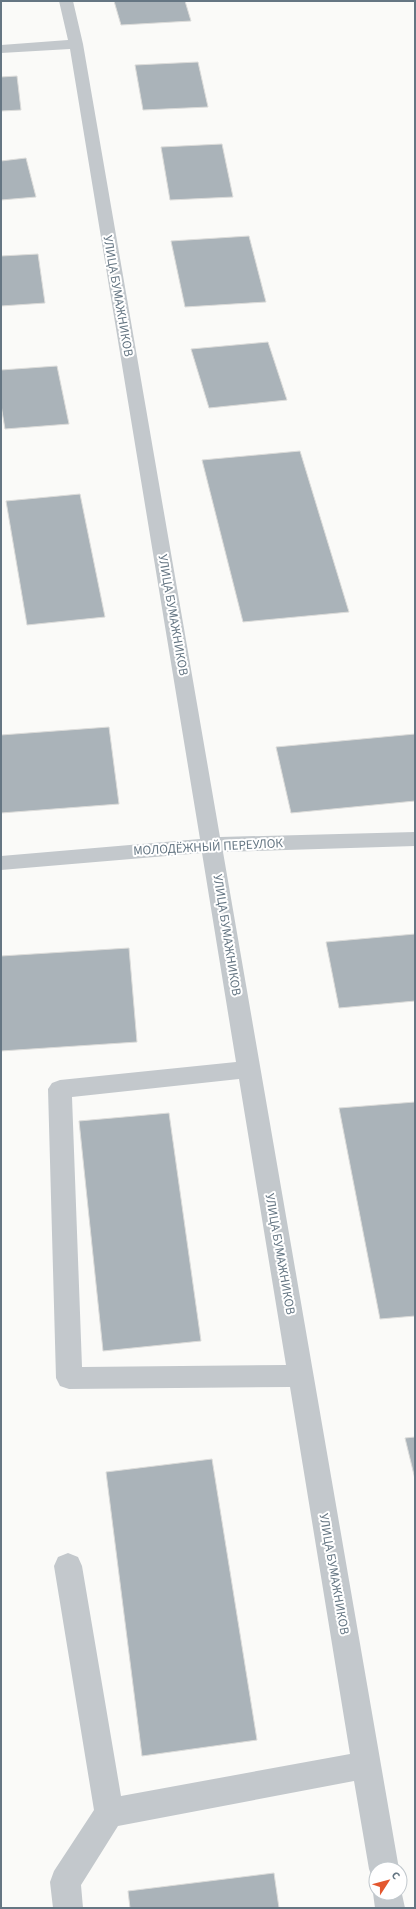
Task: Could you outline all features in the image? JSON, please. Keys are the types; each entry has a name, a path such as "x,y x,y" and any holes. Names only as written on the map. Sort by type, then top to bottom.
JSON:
{"street":[{"name":"УЛИЦА БУМАЖНИКОВ","path":"66,1 76,44 383,1861"},
{"path":"1,49 76,44"},
{"name":"МОЛОДЁЖНЫЙ ПЕРЕУЛОК","path":"1,863 212,845 415,839"},
{"path":"249,1069 60,1089 69,1378 301,1376"},
{"path":"68,1566 109,1813 65,1882 68,1908"},
{"path":"109,1813 366,1765"}],"building":[{"path":"114,1 185,1 191,21 121,25"},
{"path":"198,62 208,107 143,110 135,65"},
{"path":"17,76 21,110 1,111 1,77"},
{"path":"222,144 233,197 170,200 161,147"},
{"path":"26,158 36,197 1,200 1,161"},
{"path":"249,236 266,302 185,307 171,241"},
{"path":"38,254 45,303 1,306 1,256"},
{"path":"268,342 287,400 209,408 191,349"},
{"path":"57,366 69,424 5,429 1,405 1,370"},
{"path":"300,451 349,612 243,622 202,460"},
{"path":"80,494 105,617 27,625 6,501"},
{"path":"109,727 119,804 1,813 1,735"},
{"path":"415,734 415,801 291,813 276,747"},
{"path":"415,934 415,1001 339,1008 326,942"},
{"path":"129,948 137,1042 1,1051 1,956"},
{"path":"415,1102 415,1316 380,1319 339,1108"},
{"path":"169,1113 201,1341 103,1351 79,1121"},
{"path":"415,1437 415,1479 405,1438"},
{"path":"212,1459 257,1740 142,1756 106,1472"},
{"path":"274,1873 279,1908 130,1908 128,1891"}]}
